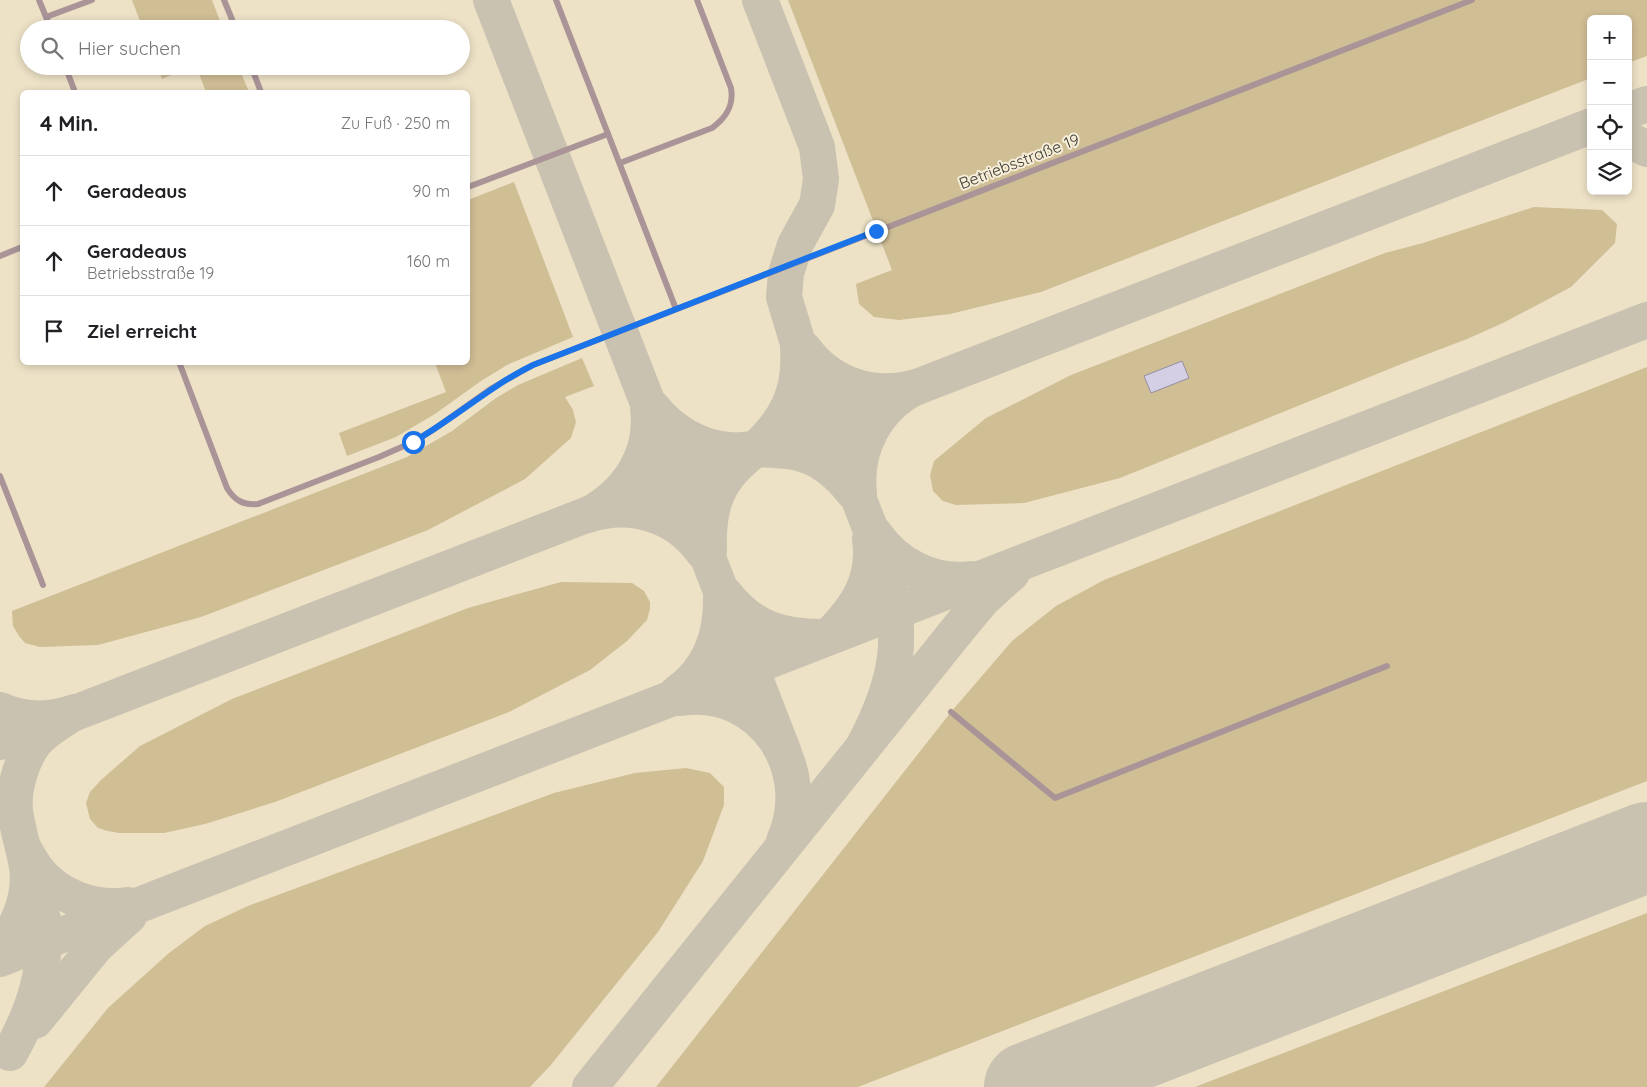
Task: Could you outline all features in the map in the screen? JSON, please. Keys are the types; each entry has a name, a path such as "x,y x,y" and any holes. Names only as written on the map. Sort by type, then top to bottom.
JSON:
{"lane":[{"path":"40,0 47,20"},
{"path":"46,17 92,0"},
{"path":"224,0 232,20"},
{"path":"556,0 676,309"},
{"path":"620,163 712,128 719,123 730,108 733,97 731,88 697,0"},
{"name":"Betriebsstraße 19","path":"180,365 227,488 235,499 248,504 258,504 380,457 413,442 512,375 533,365 1472,0"},
{"path":"68,75 74,90"},
{"path":"254,75 260,90"},
{"path":"470,186 608,134"},
{"path":"0,256 20,248"},
{"path":"0,476 43,585"},
{"path":"951,712 1055,798 1387,666"}],"shaded area":[{"path":"0,0 1647,0 1647,1087 0,1087"},
{"path":"132,0 212,0 220,20 140,20"},
{"path":"788,0 1647,0 1647,56 1632,62 1632,15 1587,15 1587,80 1041,292 950,314 899,320 874,317 859,304 856,284 892,270"},
{"path":"160,75 172,75 162,79"},
{"path":"199,75 242,75 248,90 205,90"},
{"path":"514,182 573,337 507,365 435,414 396,437 347,456 339,433 446,392 436,365 470,365 470,199"},
{"path":"1534,207 1602,210 1617,224 1615,243 1571,287 1503,323 1120,478 1024,503 956,505 943,501 933,491 930,475 934,461 986,418 1071,375 1385,253 1423,243"},
{"path":"582,358 594,386 565,397 573,410 576,422 571,438 525,479 428,530 201,617 98,645 40,647 25,643 13,626 12,611 407,457 452,431 496,398 518,385"},
{"path":"1647,367 1647,781 858,1087 656,1087 951,712 1012,641 1056,606 1104,580"},
{"path":"561,582 632,583 644,591 650,602 647,620 627,641 590,670 509,712 275,802 205,824 164,833 119,833 108,831 98,828 90,819 86,803 90,792 140,746 232,699 468,608"},
{"path":"686,768 710,773 724,787 724,805 703,861 658,932 550,1066 530,1087 44,1087 108,1008 169,953 205,926 248,906 554,793 635,773"},
{"path":"1647,913 1647,1087 1195,1087"}],"building":[{"path":"1182,361 1189,378 1151,393 1144,376"}],"taxiway":[{"path":"491,0 784,753"},
{"path":"760,0 817,147 821,179 817,205 795,245 786,273 784,297 797,340 884,564 895,614 895,658 891,680 875,723 863,747"},
{"path":"1632,110 1647,104"},
{"path":"0,742 1587,128"},
{"path":"1632,141 1647,149"},
{"path":"0,959 1647,320"},
{"path":"709,551 710,520 718,491 732,471 765,439 783,417 794,392 797,379 798,349"},
{"path":"804,349 827,372 854,386 884,391 916,387 902,395 890,406 871,431 864,445 860,461 859,493"},
{"path":"652,407 677,431 707,446 732,450 785,451 809,456 830,469 853,492"},
{"path":"648,408 649,425 647,441 635,471 615,496 588,515 620,510 652,514 667,520 680,529 703,552"},
{"path":"875,534 894,555 917,570 943,578 971,579"},
{"path":"725,594 758,624 797,636 828,637 847,616 862,593 870,568 870,539"},
{"path":"590,1087 959,628 983,599 1012,573"},
{"path":"677,693 698,674 712,650 719,624 721,596"},
{"path":"681,698 710,698 736,705 758,719 775,738 787,761 793,787 792,814 784,841"},
{"path":"0,710 28,718 56,717 75,712 39,737 30,749 19,774 15,792 15,810 27,867 27,889 18,920 0,948"},
{"path":"23,847 35,867 55,888 78,900 90,903 115,906 128,905"},
{"path":"35,1021 96,946 129,916"},
{"path":"10,1053 26,1021 37,989 43,955 43,919"}],"runway":[{"path":"1029,1087 1647,847"}],"route":[{"path":"413,442 512,375 533,365 876,231"}]}
